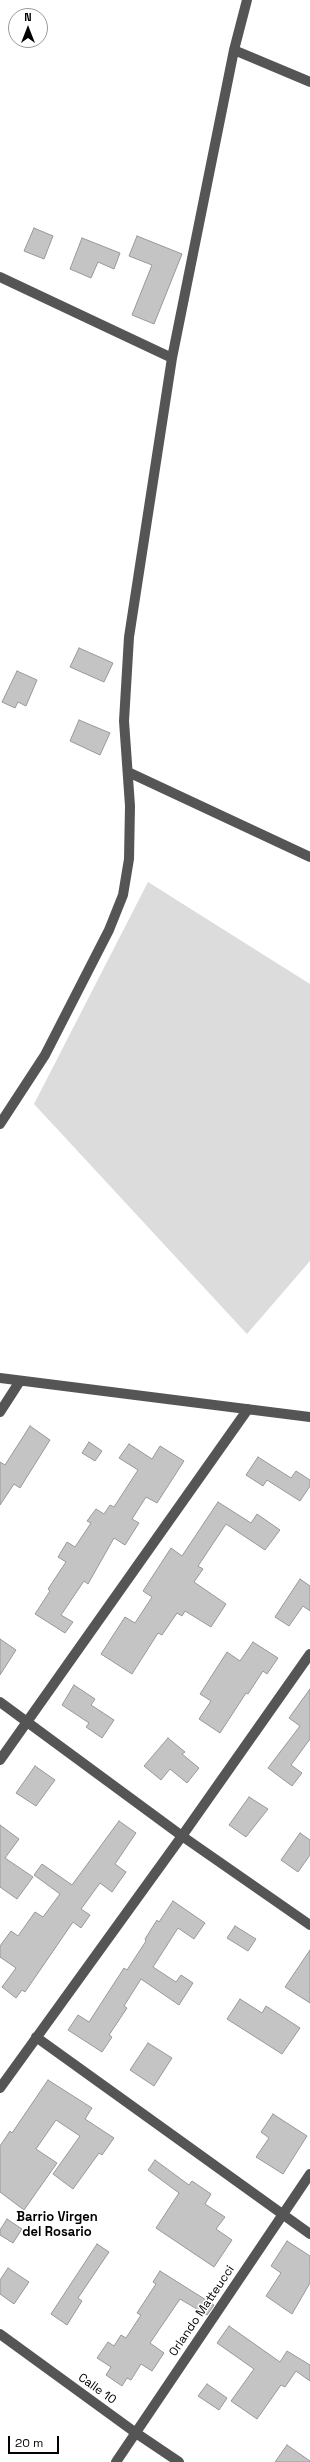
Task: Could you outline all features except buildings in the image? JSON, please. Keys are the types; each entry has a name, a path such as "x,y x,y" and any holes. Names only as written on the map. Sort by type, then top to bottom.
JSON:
{"street":[{"path":"0,1124 45,1055 109,930 123,895 129,859 130,806 124,721 129,637 172,358 234,50 247,0"},
{"path":"234,50 310,82"},
{"path":"0,277 172,358"},
{"path":"128,772 310,857"},
{"path":"0,1378 310,1417"},
{"path":"0,1412 20,1381"},
{"path":"0,1760 248,1409"},
{"path":"0,2088 182,1836 310,1654"},
{"path":"0,1702 182,1836 310,1925"},
{"path":"36,2037 310,2234"},
{"name":"Orlando Matteucci","path":"116,2462 310,2174"},
{"name":"Calle 10","path":"0,2334 136,2433 179,2462"}],"shaded area":[{"path":"148,882 310,984 310,1261 247,1334 34,1104"}],"district":[{"name":"Barrio Virgen del Rosario","path":"57,2224"}]}
